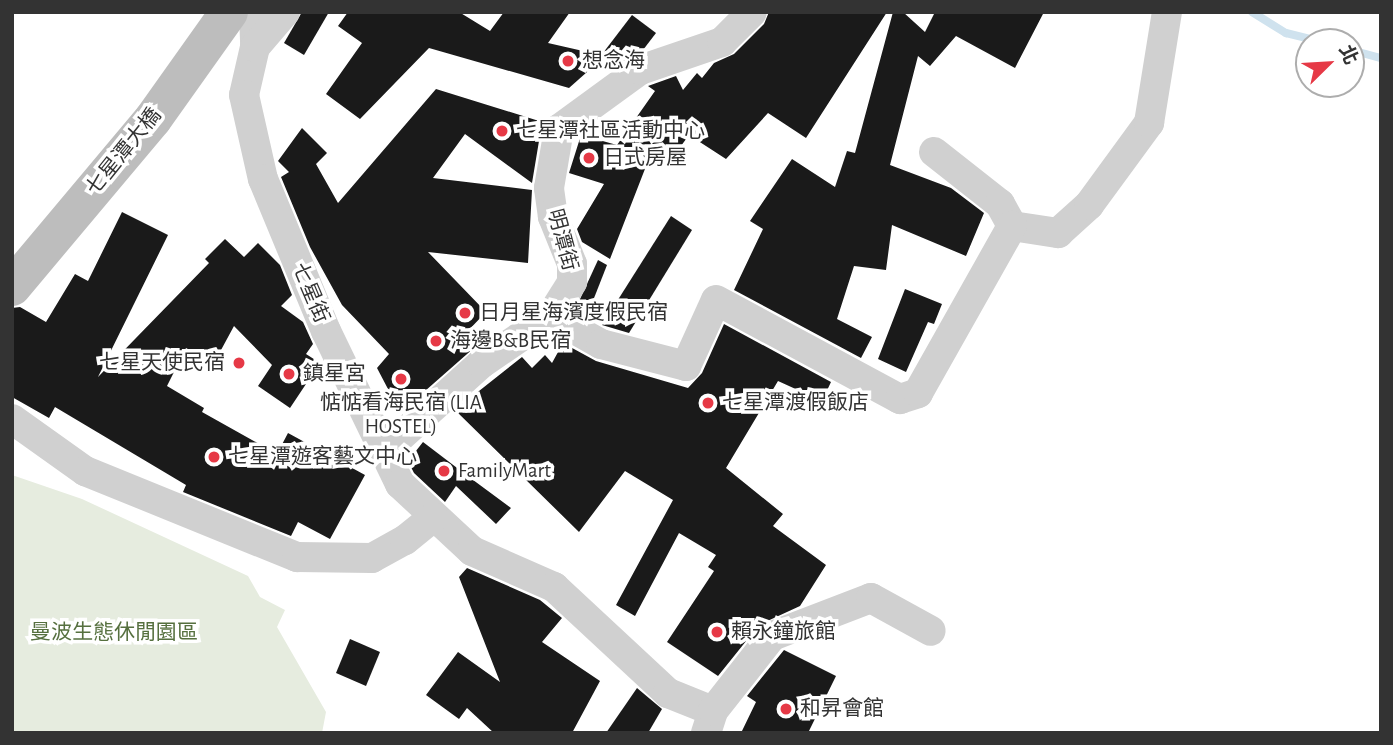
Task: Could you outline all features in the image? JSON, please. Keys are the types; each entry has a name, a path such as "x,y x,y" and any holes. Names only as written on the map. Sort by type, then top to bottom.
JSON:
{"main road":[{"name":"七星潭大橋","path":"12,287 153,119 229,12"}],"street":[{"name":"七星街","path":"254,12 255,47 244,95 263,179 382,453 400,484 472,551 554,587 668,693 710,722"},
{"name":"七星街","path":"255,47 285,12"},
{"name":"明潭街","path":"382,453 482,363 551,316 572,282 572,264 553,217 549,188 559,129 639,70 722,42 752,12"},
{"path":"1012,226 1058,233 1090,205 1134,150 1149,123 1167,12"},
{"path":"934,152 1000,204 1012,226"},
{"path":"551,316 601,344 687,366 716,300 900,400 918,393 1012,226"},
{"path":"12,419 85,471 297,557 372,558 405,540 433,517"},
{"path":"12,441 51,447"},
{"path":"710,722 772,636 871,598 931,631"}],"green space":[{"name":"曼波生態休閒園區","path":"12,475 82,499 248,576 260,597 285,610 277,627 326,712 322,733 12,733"}],"building":[{"path":"302,12 329,12 304,55 284,43"},
{"path":"348,12 459,12 490,31 504,12 570,12 548,43 605,56 569,88 429,48 360,119 326,94 362,43 338,26"},
{"path":"769,12 887,12 806,138 768,113 726,159 689,135 665,168 650,156 610,259 582,242 577,229 604,184 569,173 581,135 617,145 655,91 648,86 676,76 683,90 697,73 702,78 714,63 734,54 764,24"},
{"path":"893,12 903,12 925,32 935,12 1044,12 1015,68 956,36 930,66 918,56 890,165 951,188 984,213 966,256 892,225 886,270 854,266 837,319 872,337 861,358 734,290 763,229 750,221 792,159 835,187 847,151 855,153"},
{"path":"632,15 656,33 643,50 618,64 603,53"},
{"path":"436,89 539,121 541,129 532,183 465,134 433,178 532,190 528,263 428,252 486,312 463,336 475,347 408,406 388,389 377,368 389,354 342,305 310,247 281,177 289,172 278,161 302,128 327,153 316,164 338,203"},
{"path":"122,212 168,235 98,377 209,263 205,259 225,239 244,257 258,243 280,265 292,295 281,306 303,322 313,344 306,354 320,363 290,408 258,386 272,365 234,326 214,363 186,348 167,386 204,408 202,412 277,454 288,433 365,475 330,539 298,522 291,536 183,492 186,485 55,407 49,418 12,397 12,308 20,307 46,322 75,274 88,281"},
{"path":"671,216 692,230 629,333 602,325"},
{"path":"598,260 607,265 587,316 575,310"},
{"path":"905,289 942,304 934,324 928,322 906,372 878,359"},
{"path":"724,324 831,382 822,401 778,381 726,468 783,514 773,526 826,565 800,606 759,625 718,676 667,642 714,571 708,567 716,555 679,533 635,616 616,605 673,500 625,471 579,532 455,410 522,357 532,368 545,355 552,363 563,343 596,361 688,388 702,373"},
{"path":"423,442 511,508 496,524 456,486 445,502 414,473 408,461"},
{"path":"467,568 540,600 562,618 542,642 600,681 572,733 494,733 467,708 459,719 426,695 458,652 500,682 459,577"},
{"path":"350,639 380,652 366,686 336,673"},
{"name":"和昇會館","path":"784,650 836,676 808,733 741,733 756,702 747,696"},
{"path":"637,688 662,709 648,733 606,733"}],"waterway":[{"path":"1252,12 1286,33 1295,35"},
{"path":"1365,54 1381,58"}],"place":[{"name":"想念海","path":"568,61"},
{"name":"七星潭社區活動中心","path":"502,131"},
{"name":"日式房屋","path":"589,158"},
{"name":"日月星海濱度假民宿","path":"465,313"},
{"name":"海邊B&B民宿","path":"436,341"},
{"name":"七星天使民宿","path":"239,363"},
{"name":"鎮星宮","path":"289,374"},
{"name":"惦惦看海民宿 (LIA HOSTEL)","path":"401,379"},
{"name":"七星潭渡假飯店","path":"708,403"},
{"name":"七星潭遊客藝文中心","path":"214,457"},
{"name":"FamilyMart","path":"444,471"},
{"name":"賴永鐘旅館","path":"717,632"},
{"name":"和昇會館","path":"786,709"}]}
